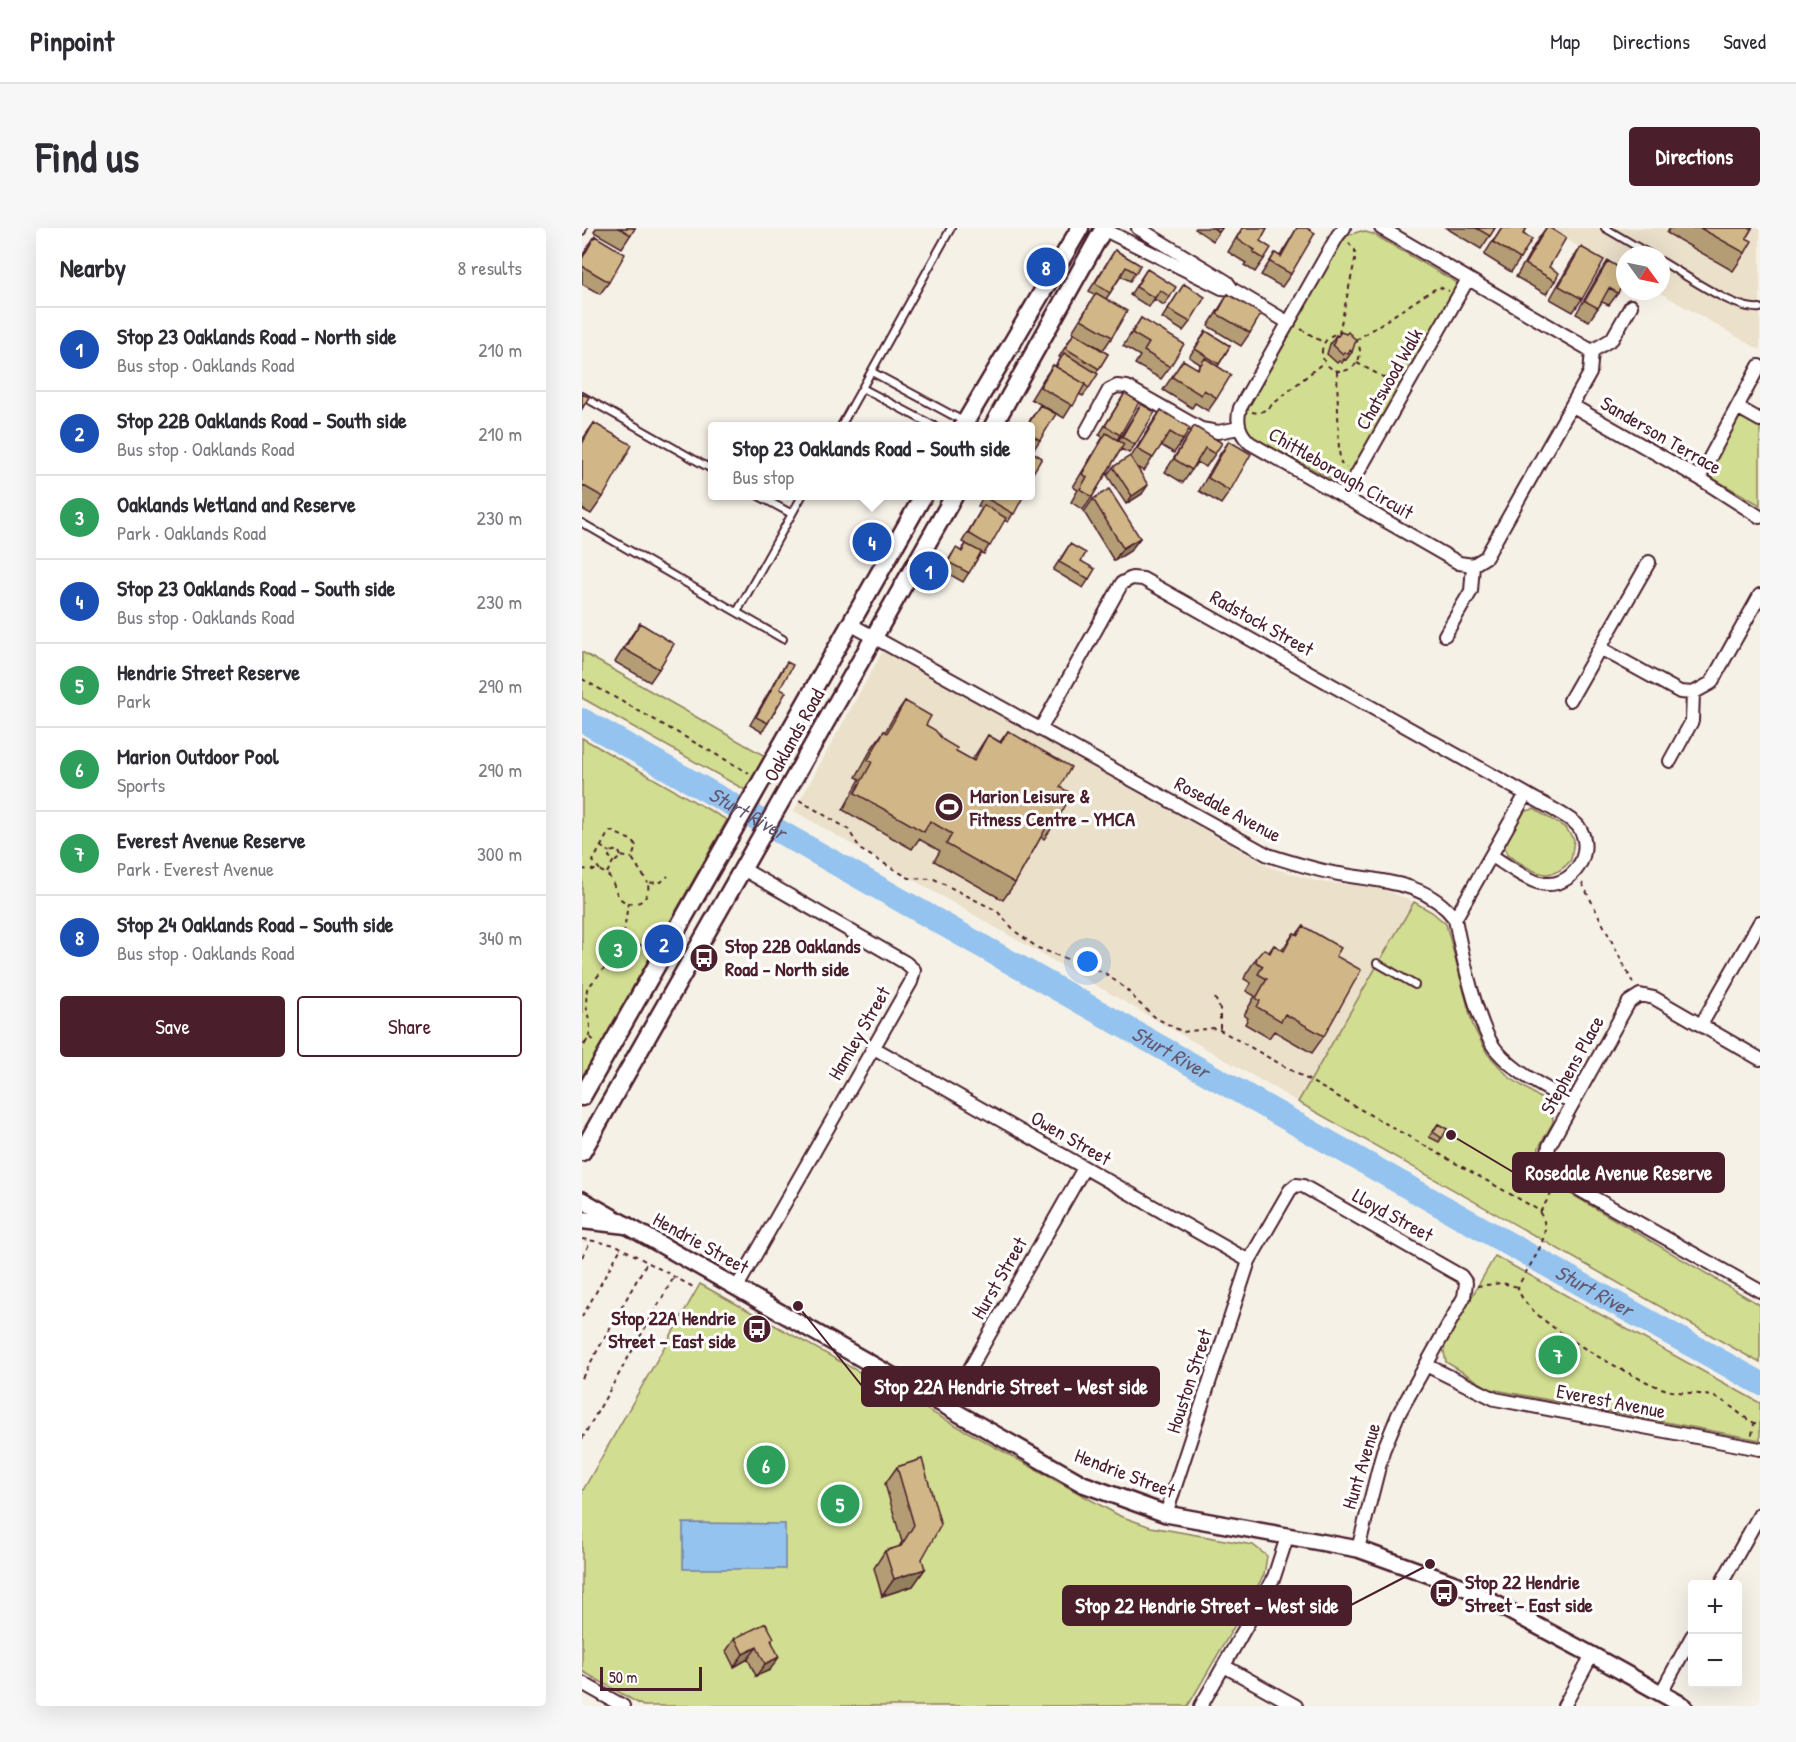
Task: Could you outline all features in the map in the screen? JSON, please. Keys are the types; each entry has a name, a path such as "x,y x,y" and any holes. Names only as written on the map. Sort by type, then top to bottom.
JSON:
{"main road":[{"path":"967,422 1080,228"},
{"path":"995,422 1102,228"},
{"name":"Oaklands Road","path":"582,1097 728,839 759,778 920,500"},
{"name":"Oaklands Road","path":"582,1152 739,876 790,796 873,638 951,500"},
{"path":"708,875 718,889 739,876"},
{"path":"582,1220 626,1225"}],"street":[{"path":"1102,228 1222,288 1232,289"},
{"path":"1138,228 1289,323"},
{"path":"1381,228 1592,351"},
{"name":"Chittleborough Circuit","path":"1341,231 1240,408 1239,428 1250,443 1459,563 1473,564"},
{"name":"Chatswood Walk","path":"1344,497 1468,279"},
{"path":"1592,351 1612,339 1630,306"},
{"path":"1446,635 1471,591 1473,564 1486,557 1573,406 1590,373 1592,351"},
{"path":"1699,477 1759,366"},
{"path":"1086,432 1109,390 1122,386 1201,429 1213,432 1239,428"},
{"name":"Sanderson Terrace","path":"1573,406 1699,477 1760,517"},
{"path":"1737,407 1760,420"},
{"path":"1570,700 1649,562"},
{"name":"Radstock Street","path":"1041,728 1122,583 1132,578 1143,579 1577,824 1584,838 1584,852 1580,866 1573,873"},
{"path":"1600,648 1680,692 1693,693 1711,682 1760,595"},
{"name":"Rosedale Avenue","path":"850,624 1268,855 1338,874 1405,885 1445,905 1455,919"},
{"path":"1670,761 1692,721 1693,693"},
{"path":"1526,794 1455,919 1484,1029 1496,1050 1528,1079 1574,1103"},
{"path":"1491,856 1538,883 1550,885 1567,880 1573,873"},
{"name":"Hamley Street","path":"737,1287 911,982 914,970 906,963 739,876"},
{"path":"1701,1025 1760,922"},
{"path":"1640,995 1654,998 1760,1059"},
{"name":"Stephens Place","path":"1560,1179 1555,1176 1547,1160 1549,1146 1629,1002 1640,995"},
{"name":"Owen Street","path":"874,1048 1249,1261"},
{"name":"Hurst Street","path":"948,1407 1084,1168"},
{"path":"1560,1179 1760,1291"},
{"name":"Lloyd Street","path":"1249,1261 1290,1190 1296,1185 1303,1186 1461,1276 1466,1287"},
{"name":"Hendrie Street","path":"582,1200 1083,1484 1166,1514 1358,1549 1466,1588 1684,1706"},
{"name":"Houston Street","path":"1166,1514 1249,1261"},
{"path":"1426,1365 1464,1297 1466,1287"},
{"name":"Everest Avenue","path":"1426,1365 1495,1399 1760,1449"},
{"name":"Hunt Avenue","path":"1358,1549 1383,1451 1398,1415 1426,1365"},
{"path":"1723,1580 1760,1514"},
{"path":"1201,1706 1274,1577 1287,1537"},
{"path":"1661,1693 1688,1643"},
{"path":"1564,1706 1592,1655"},
{"path":"1224,1666 1296,1706"},
{"path":"582,1683 623,1706"}],"lane":[{"path":"843,422 951,228"},
{"path":"1605,228 1636,246"},
{"path":"1670,266 1732,302 1751,309 1760,308"},
{"path":"872,372 960,422"},
{"path":"862,388 926,422"},
{"path":"582,396 708,467"},
{"path":"768,500 792,514"},
{"path":"737,612 799,500"},
{"path":"582,523 783,639"},
{"path":"1377,963 1415,985"}],"path":[{"path":"1340,333 1355,260 1355,250 1341,231"},
{"path":"1356,339 1439,287 1459,296"},
{"path":"1289,323 1324,343"},
{"path":"1346,333 1356,339 1361,351 1357,363 1347,371 1337,371 1328,367 1324,362 1322,349 1324,343 1333,334 1346,333"},
{"path":"1240,408 1259,413 1267,409 1324,362"},
{"path":"1357,363 1385,378"},
{"path":"1395,408 1387,404 1382,395 1385,378 1402,365 1417,369"},
{"path":"1337,371 1341,463 1357,475"},
{"path":"582,679 759,778"},
{"path":"790,796 848,829 861,850 909,878 934,879 997,911 1016,932 1038,948 1105,973 1126,989 1156,1018 1183,1032 1213,1028 1220,1030 1540,1212 1545,1221 1546,1230 1542,1243 1518,1287 1518,1294 1531,1310 1596,1355 1667,1390 1717,1398 1735,1408 1744,1418 1760,1425"},
{"path":"600,870 593,861 611,831 633,841 636,846 632,858"},
{"path":"600,846 610,852 618,850 621,856"},
{"path":"610,852 609,856 614,860 620,860 621,856"},
{"path":"582,869 600,870 607,873 612,880 617,897 628,903 636,904 644,899 649,891 648,882 632,858 621,856"},
{"path":"607,873 614,860"},
{"path":"1573,873 1584,887 1640,995"},
{"path":"648,882 661,882 669,876"},
{"path":"589,1037 587,989 622,947 628,903"},
{"path":"622,947 636,944 662,956"},
{"path":"1215,998 1220,1009 1220,1030"},
{"path":"582,1043 585,1044 582,1049"},
{"path":"1540,1212 1560,1179"},
{"path":"582,1239 616,1245 693,1287"},
{"path":"582,1257 591,1241"},
{"path":"582,1317 621,1248"},
{"path":"582,1378 647,1262"},
{"path":"582,1439 674,1277"},
{"path":"1466,1287 1502,1283 1518,1287"}],"shaded area":[{"path":"1546,228 1760,228 1760,350 1670,298 1670,246 1616,246 1616,268"},
{"path":"884,649 1272,868 1320,882 1381,888 1414,902 1298,1102 794,811"}],"green space":[{"path":"1361,231 1373,234 1461,285 1346,487 1253,437 1246,426 1245,413 1340,245 1348,235"},
{"path":"1740,415 1760,426 1760,505 1707,475"},
{"path":"582,652 765,756 745,790 582,698"},
{"path":"582,738 727,820 582,1078"},
{"path":"1534,809 1566,828 1574,840 1571,860 1555,873 1547,874 1532,870 1507,855 1504,843 1522,812"},
{"path":"1414,902 1432,912 1446,924 1473,1026 1487,1053 1509,1077 1552,1106 1553,1122 1539,1147 1537,1161 1542,1177 1760,1305 1760,1363 1298,1102"},
{"path":"1495,1256 1760,1403 1760,1440 1490,1389 1446,1362 1443,1347"},
{"path":"700,1284 1120,1516 1151,1527 1253,1545 1267,1556 1264,1575 1188,1706 643,1706 582,1671 582,1492"}],"water":[{"path":"683,1523 785,1524 785,1569 683,1569"}],"building":[{"path":"619,228 635,228 631,235"},
{"path":"1243,228 1267,228 1260,241 1271,248 1264,259 1253,252 1255,250 1237,239"},
{"path":"1297,228 1307,228 1315,233 1291,274 1270,262 1275,253 1281,257"},
{"path":"1476,228 1495,228 1490,236"},
{"path":"1502,228 1527,228 1523,234 1532,239 1520,259 1493,242"},
{"path":"1546,228 1566,238 1549,267 1559,273 1555,281 1525,264"},
{"path":"1700,228 1752,228 1746,238 1752,241 1745,253"},
{"path":"595,236 625,254 609,282 582,266 582,259"},
{"path":"1581,247 1604,260 1582,299 1559,286"},
{"path":"1115,250 1140,265 1136,273 1126,267 1110,293 1095,283"},
{"path":"1608,261 1616,266 1616,292 1609,288 1598,308 1585,301"},
{"path":"1147,269 1176,287 1170,297 1160,290 1155,298 1136,287"},
{"path":"1184,284 1205,297 1190,322 1168,309"},
{"path":"1096,293 1127,311 1112,337 1081,319"},
{"path":"1228,294 1261,314 1250,333 1217,314"},
{"path":"1141,318 1184,344 1170,367 1144,351 1149,343 1132,333"},
{"path":"1206,331 1230,346 1219,364 1195,349"},
{"path":"1341,332 1346,334 1348,332 1356,340 1352,352 1350,350 1348,354 1344,352 1343,354 1333,345 1336,335 1338,336"},
{"path":"1074,333 1108,354 1099,369 1065,348"},
{"path":"1064,353 1098,374 1089,388 1056,367"},
{"path":"1205,358 1231,375 1217,398 1204,390 1201,395 1172,377 1183,360 1198,369"},
{"path":"1053,365 1085,384 1073,406 1040,387"},
{"path":"1125,393 1139,402 1120,435 1105,426"},
{"path":"582,394 589,397 582,409"},
{"path":"1141,404 1155,412 1135,445 1122,437"},
{"path":"1040,405 1056,414 1040,440 1035,437 1035,422 1029,422"},
{"path":"1161,410 1190,428 1183,440 1170,432 1153,458 1137,449"},
{"path":"594,423 632,445 603,497 582,485 582,444"},
{"path":"1194,426 1222,443 1215,454 1205,448 1192,470 1174,459"},
{"path":"1106,433 1124,444 1092,497 1080,489 1087,477 1082,474"},
{"path":"1229,441 1251,454 1230,491 1208,478"},
{"path":"1035,454 1042,458 1035,469"},
{"path":"1130,456 1148,485 1132,496 1113,467"},
{"path":"1109,489 1140,538 1123,548 1093,499"},
{"path":"989,500 1021,500 1014,514"},
{"path":"984,505 1006,518 990,546 968,533"},
{"path":"966,544 981,552 969,573 948,562 956,548 962,552"},
{"path":"1070,544 1086,553 1081,561 1095,569 1089,579 1059,562"},
{"path":"640,623 674,644 659,669 624,649"},
{"path":"787,662 793,665 780,689 786,692 768,723 756,717"},
{"name":"Marion Leisure & Fitness Centre - YMCA","path":"905,701 931,716 926,725 935,730 943,740 957,748 956,751 974,761 988,735 1001,743 1008,731 1071,767 1060,787 1072,794 1056,822 1051,819 1015,883 946,844 952,834 930,821 924,832 855,793 872,762 868,760 884,731 887,733"},
{"path":"1303,926 1341,948 1336,956 1361,970 1324,1036 1285,1014 1281,1021 1257,1007 1260,1001 1256,998 1267,979 1258,974 1263,966 1256,962 1257,957 1264,949 1270,953 1274,945 1284,951 1294,933 1298,935"},
{"path":"1438,1124 1447,1129 1442,1138 1433,1132"},
{"path":"922,1459 941,1525 922,1559 925,1569 894,1579 885,1551 901,1546 914,1525 897,1467"},
{"path":"766,1623 774,1638 771,1640 779,1657 765,1664 757,1647 743,1654 735,1638"}],"waterway":[{"name":"Sturt River","path":"582,720 1509,1244 1760,1383"}],"place":[{"name":"Stop 24 Oaklands Road - South side","path":"1046,267"},
{"name":"Stop 23 Oaklands Road - South side","path":"872,542"},
{"name":"Stop 23 Oaklands Road - North side","path":"929,571"},
{"name":"Marion Leisure & Fitness Centre - YMCA","path":"949,807"},
{"name":"Stop 22B Oaklands Road - South side","path":"664,944"},
{"name":"Oaklands Wetland and Reserve","path":"618,949"},
{"name":"Stop 22B Oaklands Road - North side","path":"704,958"},
{"name":"Rosedale Avenue Reserve","path":"1451,1135"},
{"name":"Stop 22A Hendrie Street - West side","path":"798,1306"},
{"name":"Stop 22A Hendrie Street - East side","path":"757,1329"},
{"name":"Everest Avenue Reserve","path":"1558,1355"},
{"name":"Marion Outdoor Pool","path":"766,1465"},
{"name":"Hendrie Street Reserve","path":"840,1504"},
{"name":"Stop 22 Hendrie Street - West side","path":"1430,1564"},
{"name":"Stop 22 Hendrie Street - East side","path":"1444,1593"}]}
